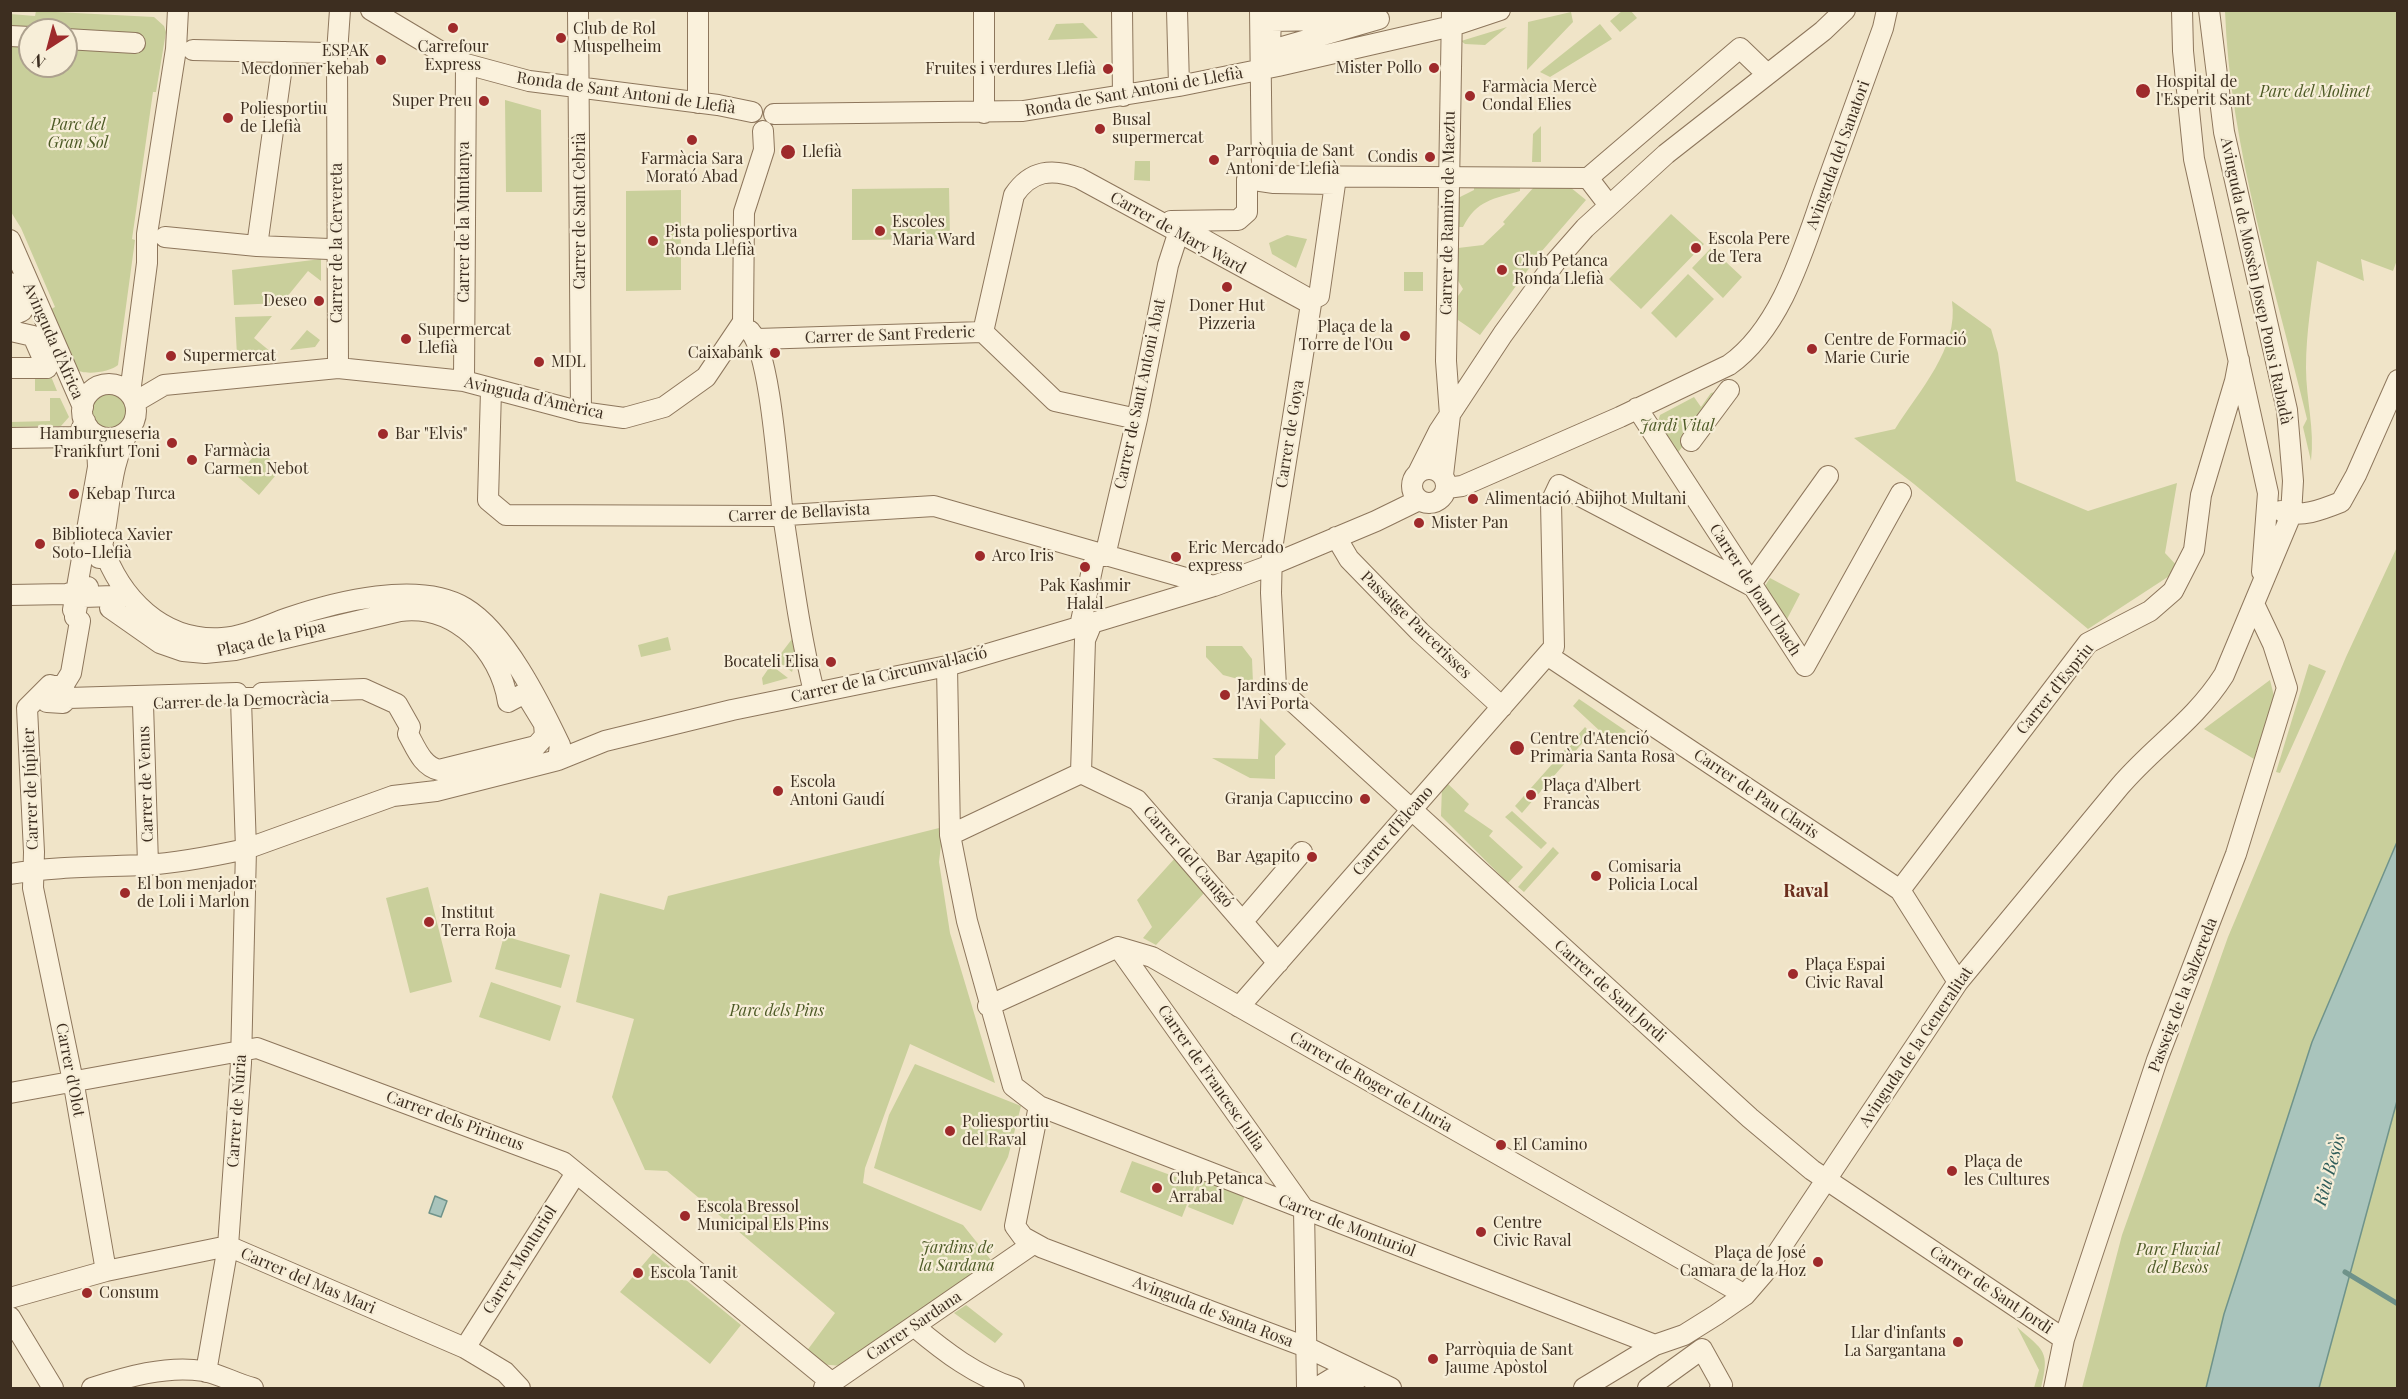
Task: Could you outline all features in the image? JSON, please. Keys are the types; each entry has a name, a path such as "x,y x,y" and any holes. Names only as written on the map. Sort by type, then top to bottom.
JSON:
{"street":[{"name":"Carrer de la Cervereta","path":"339,368 337,53 340,10"},
{"name":"Ronda de Sant Antoni de Llefià","path":"371,10 411,36 466,64 529,81 752,112"},
{"name":"Carrer de Sant Cebrià","path":"578,10 580,412"},
{"path":"698,10 698,103"},
{"path":"984,10 984,114"},
{"path":"1122,10 1123,96"},
{"path":"1177,10 1179,86"},
{"name":"Ronda de Sant Antoni de Llefià","path":"774,114 1015,112 1123,96 1260,69 1452,18 1500,10"},
{"path":"1806,42 1830,10"},
{"path":"1419,471 1432,468 1445,482 1437,501 1419,500 1413,492 1412,483 1450,415 1556,261 1608,204 1666,154 1845,10"},
{"name":"Avinguda del Sanatori","path":"1445,482 1462,486 1637,408 1729,365 1743,356 1764,328 1790,285 1883,28 1887,10"},
{"name":"Avinguda de Mossèn Josep Pons i Rabadà","path":"2182,10 2182,51 2194,159 2268,493 2261,582 2255,606"},
{"name":"Avinguda de Mossèn Josep Pons i Rabadà","path":"2209,10 2224,132 2287,410 2293,481 2291,515 2261,582"},
{"path":"132,398 147,263 156,236 176,49 176,12"},
{"path":"1265,16 1260,69 1263,176 1588,178 1740,48 1767,74"},
{"path":"1265,16 1379,19 1275,50 1270,44 1265,16"},
{"name":"Carrer de Ramiro de Maeztu","path":"1445,482 1450,415 1446,361 1452,18"},
{"path":"78,40 135,43"},
{"path":"193,50 326,53"},
{"path":"257,246 284,52"},
{"name":"Carrer de la Muntanya","path":"464,381 466,64"},
{"path":"763,106 770,108 774,114 774,125 763,131 752,124 752,112 763,106"},
{"path":"763,131 764,150 744,212 743,322 757,339 766,378 783,515 814,692"},
{"name":"Carrer de Mary Ward","path":"983,332 1014,195 1022,184 1042,172 1061,171 1079,178 1178,234 1312,299"},
{"path":"1588,178 1608,204"},
{"path":"1247,179 1274,183 1324,184 1335,184 1318,296 1311,300 1178,227 1171,219 1238,220 1247,212 1247,179"},
{"name":"Carrer de Goya","path":"1271,565 1312,299 1324,184"},
{"name":"Carrer de Sant Antoni Abat","path":"1081,773 1086,625 1099,560 1137,419 1168,265 1178,234"},
{"path":"156,236 257,246 329,249"},
{"path":"10,438 78,437 85,419 91,391 108,384 117,376 122,366 138,260 156,236"},
{"name":"Avinguda d'Àfrica","path":"10,240 97,446 98,467 63,672 19,708"},
{"path":"10,283 22,311 10,316 11,331 33,336 47,368 10,368"},
{"name":"Avinguda d'Amèrica","path":"132,398 164,385 339,368 464,381 580,412 624,417 664,407 706,377 743,322"},
{"name":"Carrer de Sant Frederic","path":"757,339 983,332 1055,400 1137,419"},
{"name":"Carrer d'Espriu","path":"1900,890 2088,643 2150,611 2173,591 2194,550 2201,495 2235,381 2239,360"},
{"path":"135,371 164,385"},
{"path":"2267,506 2291,515 2321,510 2341,502 2356,475 2397,380"},
{"path":"76,592 93,572 102,545 113,469 120,446 132,425 136,410 132,398 123,387 108,384"},
{"name":"Carrer de Bellavista","path":"491,390 488,500 506,515 658,517 783,515 934,506 1099,560 1214,586"},
{"path":"1691,441 1729,390"},
{"name":"Carrer de Joan Ubach","path":"1637,408 1750,585 1806,666 1901,493"},
{"path":"85,419 102,436 111,437 126,432 132,425"},
{"path":"1547,655 1554,647 1551,502 1559,485 1750,585 1828,476"},
{"path":"1271,565 1419,500"},
{"name":"Passatge Parcerisses","path":"1336,537 1349,559 1412,624 1502,707"},
{"path":"102,545 110,567 124,592 158,621 187,635 223,639 324,607 384,596 409,594 434,598 464,607 492,630 509,652 554,749"},
{"name":"Carrer de la Circumval·lació","path":"10,874 34,870 148,864 246,849 421,786 554,749 605,741 814,692 947,666 1214,586 1271,565"},
{"name":"Carrer de Sant Jordi","path":"1271,565 1276,686 1410,811 1750,1118 1812,1170 2064,1339"},
{"path":"10,595 76,592 101,586 124,592"},
{"name":"Plaça de la Pipa","path":"114,596 118,599 110,608 142,632 172,648 194,653 235,650 356,619 420,610 455,622 475,637 497,669 508,702 525,693 546,729 554,749 536,746 439,770 427,765 421,756 408,734 410,727 397,704 364,689 262,693 258,698 241,698 237,693 68,698 63,703 48,703 45,699 54,686 60,687 69,677 80,621 75,616 78,602 83,597 114,596"},
{"name":"Avinguda de la Generalitat","path":"1584,1389 1654,1345 1684,1335 1744,1295 1764,1273 1958,982 2144,758 2187,723 2209,699 2224,675 2255,606"},
{"name":"Passeig de la Salzereda","path":"2054,1389 2064,1339 2157,1060 2236,854 2287,688 2273,644 2255,606"},
{"name":"Carrer d'Elcano","path":"1239,1007 1547,655"},
{"name":"Carrer de Pau Claris","path":"1547,655 1900,890 1958,982"},
{"name":"Carrer de Monturiol","path":"947,666 950,835 967,921 988,1006 1013,1086 1039,1106 1654,1345"},
{"name":"Carrer de la Democràcia","path":"19,708 369,696 378,698 387,704 422,769 421,786"},
{"name":"Carrer de Núria","path":"206,1372 228,1246 241,1052 246,849 241,700"},
{"name":"Carrer de Venus","path":"143,704 148,864"},
{"name":"Carrer de Júpiter","path":"19,708 34,870"},
{"path":"950,835 1081,773"},
{"name":"Carrer del Canigó","path":"1081,773 1137,800 1278,963"},
{"path":"1244,921 1302,852"},
{"name":"Carrer d'Olot","path":"34,870 33,888 73,1082 106,1272"},
{"path":"988,1006 1118,947"},
{"name":"Carrer de Roger de Lluria","path":"1118,947 1156,960 1744,1295"},
{"name":"Carrer de Francesc Julia","path":"1118,947 1304,1209"},
{"name":"Carrer dels Pirineus","path":"10,1093 257,1048 563,1162 827,1385"},
{"path":"1033,1244 1023,1237 1015,1226 1039,1106"},
{"name":"Carrer Monturiol","path":"465,1348 576,1173"},
{"path":"1304,1209 1307,1389"},
{"name":"Carrer Sardana","path":"827,1385 915,1327 1033,1244"},
{"name":"Avinguda de Santa Rosa","path":"1033,1244 1306,1347 1391,1389"},
{"name":"Carrer del Mas Mari","path":"10,1298 106,1272 228,1246 465,1348 505,1372 519,1389"},
{"path":"10,1317 54,1389"},
{"path":"915,1327 958,1362 990,1380 1014,1389"},
{"path":"1648,1389 1702,1349 1722,1385 1720,1389"},
{"path":"92,1389 132,1376 193,1370 206,1372 253,1389"},
{"path":"1323,1389 1323,1384 1333,1378 1353,1389"}],"green space":[{"name":"Parc del Gran Sol","path":"36,11 154,17 164,26 166,32 156,92 153,92 132,239 135,240 118,365 103,371 91,373 76,369 51,309 55,307 21,228 11,212 10,14 35,16"},
{"path":"1622,11 1631,11 1637,18 1620,32 1610,21"},
{"name":"Parc del Molinet","path":"2225,11 2397,11 2397,260 2393,271 2361,259 2364,281 2317,261 2306,355 2306,380 2312,437 2311,461 2303,427 2307,419 2268,267 2235,114"},
{"path":"1571,12 1573,22 1527,70 1528,22"},
{"path":"1083,23 1098,38 1048,40 1056,24"},
{"path":"1600,24 1612,39 1550,77 1540,72"},
{"path":"1507,27 1485,45 1465,44 1461,41"},
{"path":"505,100 541,110 542,192 506,192"},
{"path":"1541,126 1541,162 1532,162 1533,134"},
{"path":"1135,161 1150,161 1150,181 1134,180"},
{"path":"1474,187 1520,187 1520,191 1480,206 1463,227 1458,227 1458,198 1474,190"},
{"name":"Club Petanca Ronda Llefià","path":"1534,187 1570,187 1586,200 1541,252 1480,335 1458,320 1458,296 1463,289 1457,279 1458,248 1483,245 1505,224 1503,222"},
{"path":"949,188 950,239 852,240 852,189"},
{"name":"Pista poliesportiva Ronda Llefià","path":"681,190 681,290 626,291 626,191"},
{"path":"1671,214 1704,244 1641,309 1609,279"},
{"path":"1287,235 1307,239 1296,268 1272,254 1269,243"},
{"path":"1711,248 1742,277 1723,298 1692,268"},
{"path":"321,259 321,281 308,271 282,303 234,305 232,270"},
{"path":"1404,272 1423,272 1423,291 1404,291"},
{"path":"1688,274 1714,299 1676,338 1651,313"},
{"path":"1952,301 1991,329 1998,353 2016,481 2088,511 2177,483 2165,553 2180,569 2088,629 1914,484 1854,438 1895,429 1943,352 1953,318"},
{"path":"272,316 254,338 271,352 237,356 235,317"},
{"path":"307,330 320,340 315,347 290,350"},
{"path":"35,374 50,374 57,391 35,391"},
{"name":"Jardi Vital","path":"1723,390 1718,400 1676,455 1657,425 1660,415 1694,397 1701,407 1711,393"},
{"path":"110,393 123,398 128,411 123,424 110,429 97,424 92,411 97,398"},
{"path":"50,398 60,398 69,417 61,426 11,427 11,422 50,421"},
{"path":"259,450 281,469 259,495 237,476"},
{"name":"Parc Fluvial del Besòs","path":"2397,547 2397,842 2312,1042 2224,1314 2206,1388 2082,1388 2122,1235 2228,937 2346,657"},
{"path":"1770,578 1800,594 1785,623 1765,586"},
{"path":"668,637 671,650 641,657 638,645"},
{"path":"792,639 796,658 792,672 776,660"},
{"path":"1206,646 1242,646 1252,659 1253,683 1223,675 1206,657"},
{"path":"2309,664 2326,671 2280,773 2276,772"},
{"path":"771,665 788,678 763,685 762,678"},
{"path":"2270,680 2274,696 2254,759 2204,729"},
{"path":"1579,699 1626,731 1615,745 1573,706"},
{"path":"1260,718 1286,744 1275,756 1275,779 1250,778 1212,758 1258,759"},
{"path":"1585,727 1591,733 1522,813 1515,806"},
{"path":"1446,782 1469,804 1464,811 1493,831 1489,836 1523,867 1508,883 1441,816 1442,786"},
{"path":"1512,811 1547,843 1541,849 1505,817"},
{"name":"Parc dels Pins","path":"943,827 939,862 950,933 995,1083 910,1044 865,1168 863,1183 963,1225 991,1260 842,1366 819,1364 806,1352 835,1313 667,1171 645,1170 612,1097 634,1019 576,1002 600,893 664,910 668,896"},
{"path":"1553,847 1559,853 1524,892 1518,887"},
{"path":"1176,857 1205,892 1156,945 1143,938 1152,927 1137,900"},
{"path":"428,887 452,982 410,993 386,898"},
{"path":"504,936 570,955 561,988 495,969"},
{"path":"491,982 561,1006 550,1041 479,1017"},
{"name":"Poliesportiu del Raval","path":"915,1064 1021,1106 1008,1157 981,1211 874,1168 889,1115"},
{"path":"2397,1101 2397,1388 2319,1388"},
{"name":"Club Petanca Arrabal","path":"1132,1161 1195,1184 1182,1217 1120,1192"},
{"path":"1200,1178 1245,1195 1233,1225 1188,1207"},
{"path":"653,1253 741,1325 710,1364 620,1292"},
{"path":"966,1305 1003,1334 995,1343 954,1313"},
{"path":"2017,1327 2042,1352 2045,1366 2041,1388 2034,1388 2039,1370"}],"water":[{"name":"Riu Besòs","path":"2397,842 2397,1101 2319,1388 2206,1388 2224,1314 2312,1042"},
{"path":"435,1196 447,1201 441,1217 429,1213"}],"waterway":[{"path":"2345,1272 2398,1304"}],"place":[{"name":"Carrefour Express","path":"453,28"},
{"name":"Club de Rol Muspelheim","path":"561,38"},
{"name":"ESPAK Mecdonner kebab","path":"381,60"},
{"name":"Mister Pollo","path":"1434,68"},
{"name":"Fruites i verdures Llefià","path":"1108,69"},
{"name":"Hospital de l'Esperit Sant","path":"2143,91"},
{"name":"Farmàcia Mercè Condal Elies","path":"1470,96"},
{"name":"Super Preu","path":"484,101"},
{"name":"Poliesportiu de Llefià","path":"228,118"},
{"name":"Busal supermercat","path":"1100,129"},
{"name":"Farmàcia Sara Morató Abad","path":"692,140"},
{"name":"Llefià","path":"788,152"},
{"name":"Condis","path":"1430,157"},
{"name":"Parròquia de Sant Antoni de Llefià","path":"1214,160"},
{"name":"Escoles Maria Ward","path":"880,231"},
{"name":"Pista poliesportiva Ronda Llefià","path":"653,241"},
{"name":"Escola Pere de Tera","path":"1696,248"},
{"name":"Club Petanca Ronda Llefià","path":"1502,270"},
{"name":"Doner Hut Pizzeria","path":"1227,287"},
{"name":"Deseo","path":"319,301"},
{"name":"Plaça de la Torre de l'Ou","path":"1405,336"},
{"name":"Supermercat Llefià","path":"406,339"},
{"name":"Centre de Formació Marie Curie","path":"1812,349"},
{"name":"Caixabank","path":"775,353"},
{"name":"Supermercat","path":"171,356"},
{"name":"MDL","path":"539,362"},
{"name":"Bar \"Elvis\"","path":"383,434"},
{"name":"Hamburgueseria Frankfurt Toni","path":"172,443"},
{"name":"Farmàcia Carmen Nebot","path":"192,460"},
{"name":"Kebap Turca","path":"74,494"},
{"name":"Alimentació Abijhot Multani","path":"1473,499"},
{"name":"Mister Pan","path":"1419,523"},
{"name":"Biblioteca Xavier Soto-Llefià","path":"40,544"},
{"name":"Arco Iris","path":"980,556"},
{"name":"Eric Mercado express","path":"1176,557"},
{"name":"Pak Kashmir Halal","path":"1085,567"},
{"name":"Bocateli Elisa","path":"831,662"},
{"name":"Jardins de l'Avi Porta","path":"1225,695"},
{"name":"Centre d'Atenció Primària Santa Rosa","path":"1517,748"},
{"name":"Escola Antoni Gaudí","path":"778,791"},
{"name":"Plaça d'Albert Francàs","path":"1531,795"},
{"name":"Granja Capuccino","path":"1365,799"},
{"name":"Bar Agapito","path":"1312,857"},
{"name":"Comisaria Policia Local","path":"1596,876"},
{"name":"El bon menjador de Loli i Marlon","path":"125,893"},
{"name":"Institut Terra Roja","path":"429,922"},
{"name":"Plaça Espai Civic Raval","path":"1793,974"},
{"name":"Poliesportiu del Raval","path":"950,1131"},
{"name":"El Camino","path":"1501,1145"},
{"name":"Plaça de les Cultures","path":"1952,1171"},
{"name":"Club Petanca Arrabal","path":"1157,1188"},
{"name":"Escola Bressol Municipal Els Pins","path":"685,1216"},
{"name":"Centre Civic Raval","path":"1481,1232"},
{"name":"Plaça de José Camara de la Hoz","path":"1818,1262"},
{"name":"Escola Tanit","path":"638,1273"},
{"name":"Consum","path":"87,1293"},
{"name":"Llar d'infants La Sargantana","path":"1958,1342"},
{"name":"Parròquia de Sant Jaume Apòstol","path":"1433,1359"}],"district":[{"name":"Raval","path":"1806,891"}],"park label":[{"name":"Jardins de la Sardana","path":"957,1257"}]}
